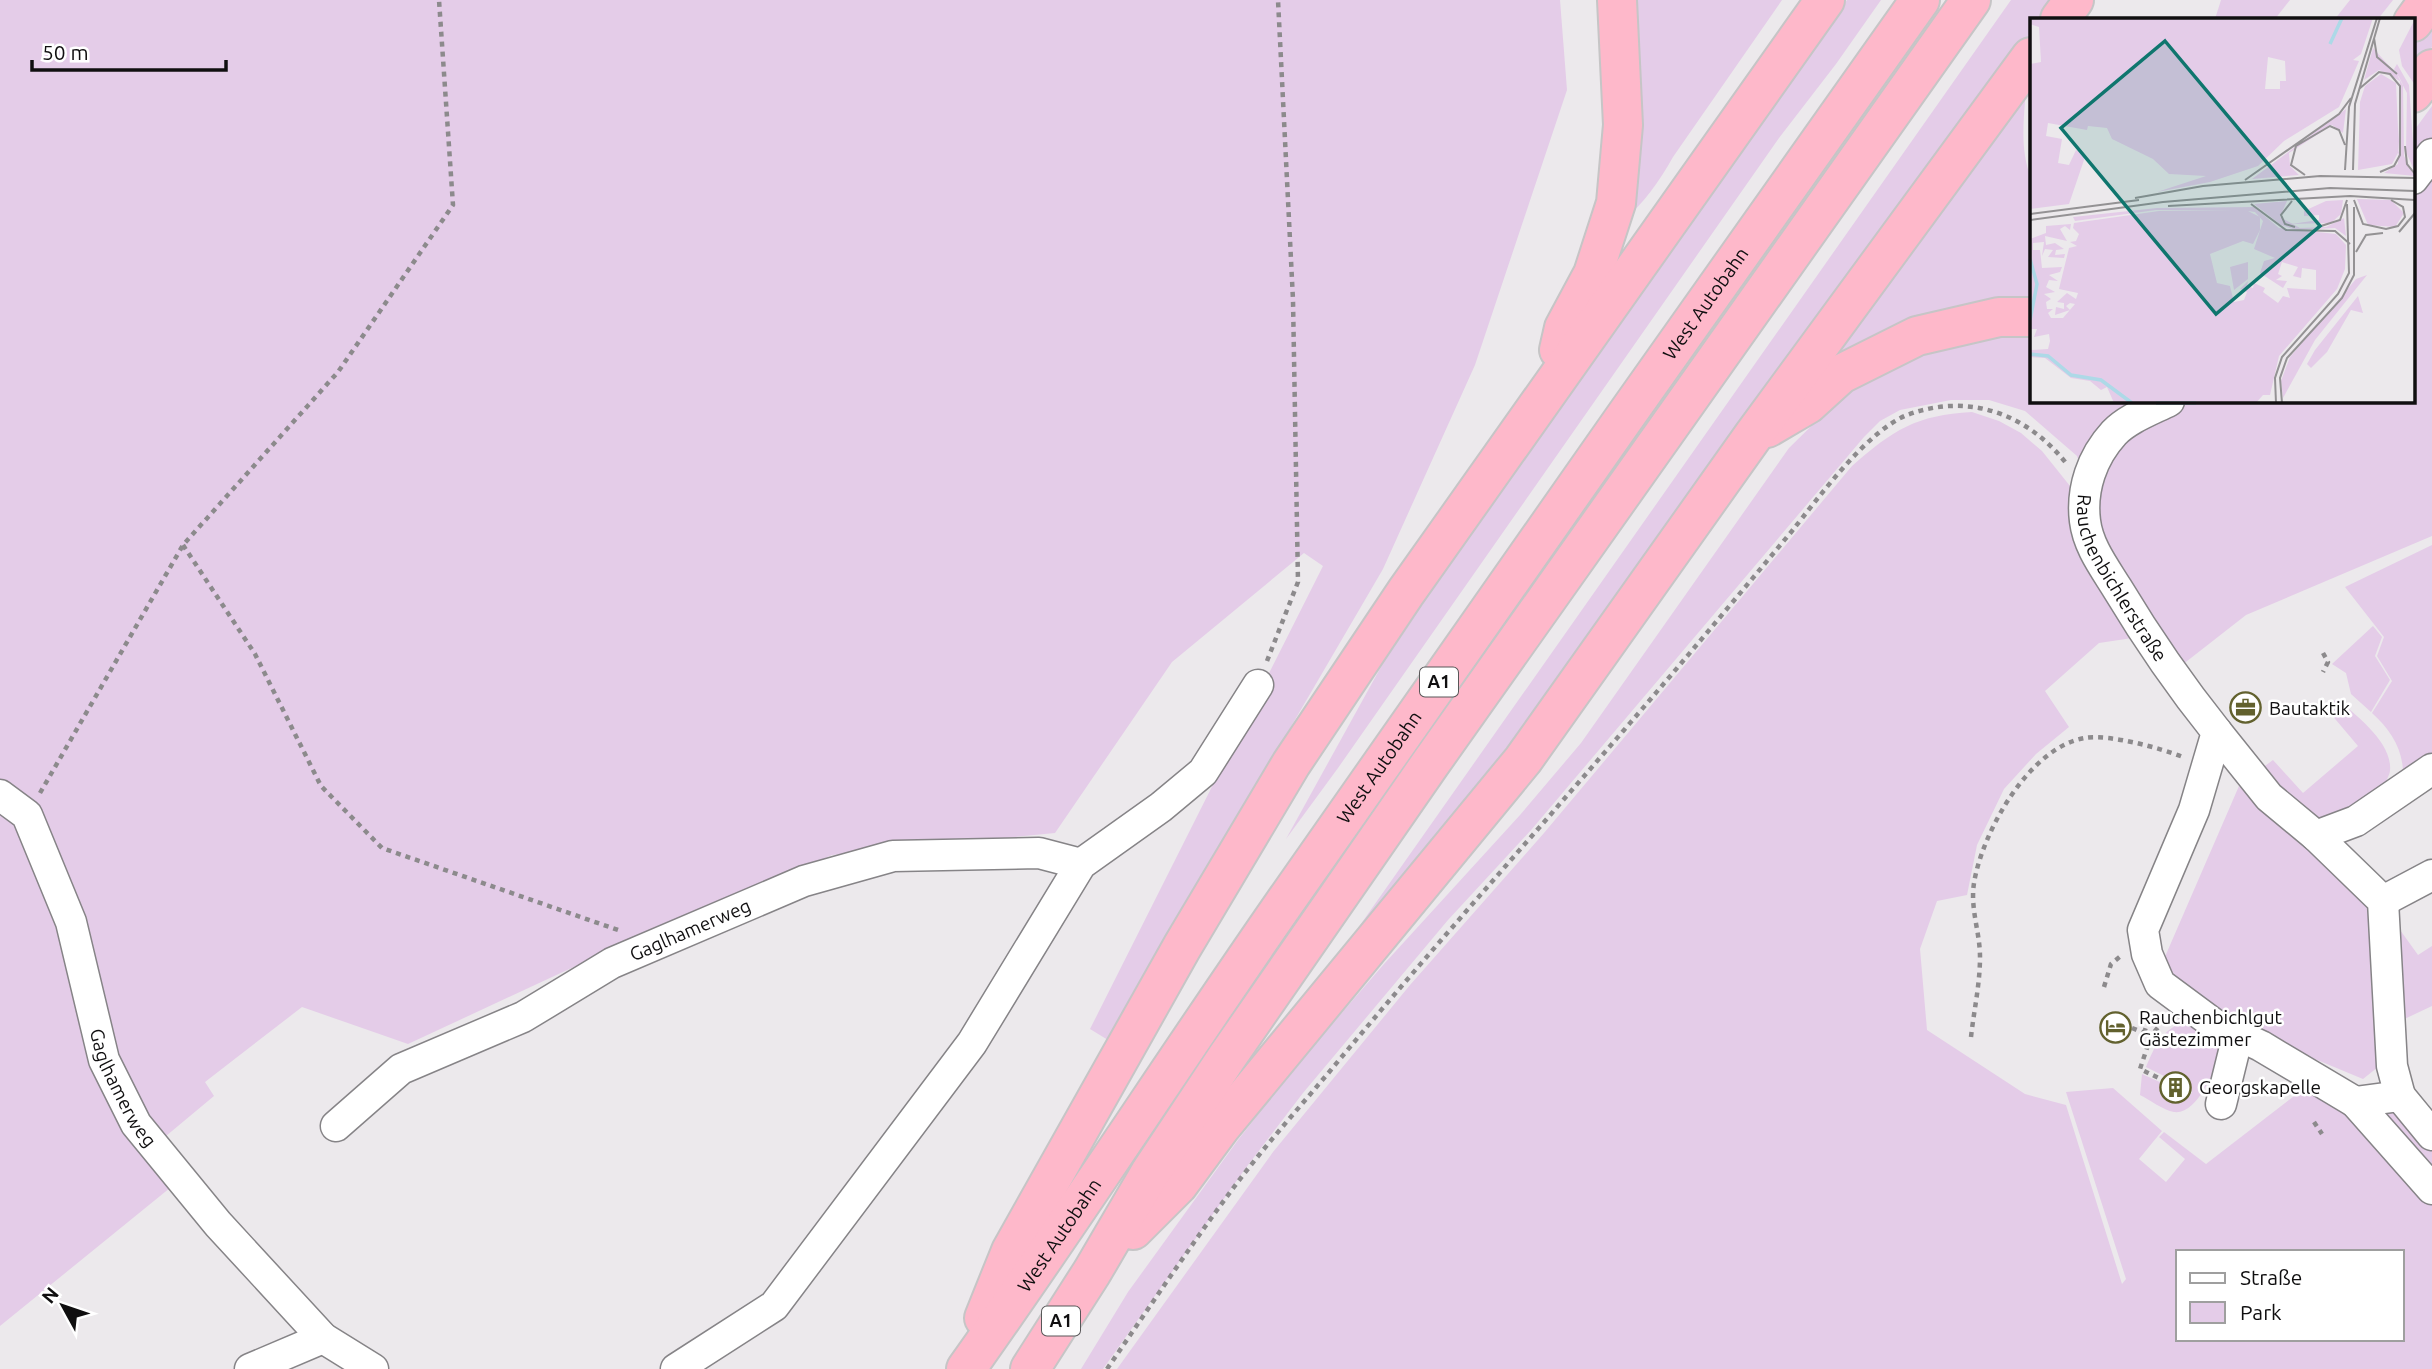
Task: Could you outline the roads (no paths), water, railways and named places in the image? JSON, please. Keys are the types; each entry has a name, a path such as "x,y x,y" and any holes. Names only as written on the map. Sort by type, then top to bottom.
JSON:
{"highway":[{"path":"1548,392 1564,328 1593,274 1616,203 1623,125 1618,0"},
{"path":"964,1369 1012,1251 1217,887 1291,764 1367,648 1825,0"},
{"name":"West Autobahn","path":"964,1369 1041,1264 1362,792 1920,0"},
{"name":"West Autobahn","path":"1030,1369 1092,1272 1150,1173 1257,1014 1430,764 1971,0"},
{"path":"2414,21 2429,0"},
{"path":"1092,1272 1178,1185 1220,1128 1523,760 1753,436 2030,58"},
{"path":"2414,92 2432,69"},
{"path":"1753,436 1808,404 1841,374 1917,336 1999,317 2030,317"}],"street":[{"path":"2414,178 2432,154"},
{"name":"Rauchenbichlerstraße","path":"2167,402 2116,431 2099,452 2089,474 2085,496 2085,523 2093,550 2186,694 2269,797 2316,836 2383,901"},
{"path":"676,1369 774,1306 972,1043 1081,864 1161,807 1203,772 1258,685"},
{"path":"2217,732 2194,810 2143,930 2147,954 2160,984 2214,1024 2261,1046 2355,1102 2432,1189"},
{"path":"2316,836 2356,821 2432,769"},
{"name":"Gaglhamerweg","path":"0,795 27,815 71,922 104,1060 136,1124 218,1224 323,1338 373,1369"},
{"name":"Gaglhamerweg","path":"336,1126 401,1069 523,1017 612,963 804,881 893,856 1039,853 1081,864"},
{"path":"2432,875 2383,901 2392,1066 2400,1096 2432,1135"},
{"path":"2221,1104 2238,1035"},
{"path":"2355,1102 2400,1096"},
{"path":"250,1369 323,1338"}],"place":[{"name":"Bautaktik","path":"2246,708"},
{"name":"Rauchenbichlgut Gästezimmer","path":"2116,1028"},
{"name":"Georgskapelle","path":"2176,1087"}]}
